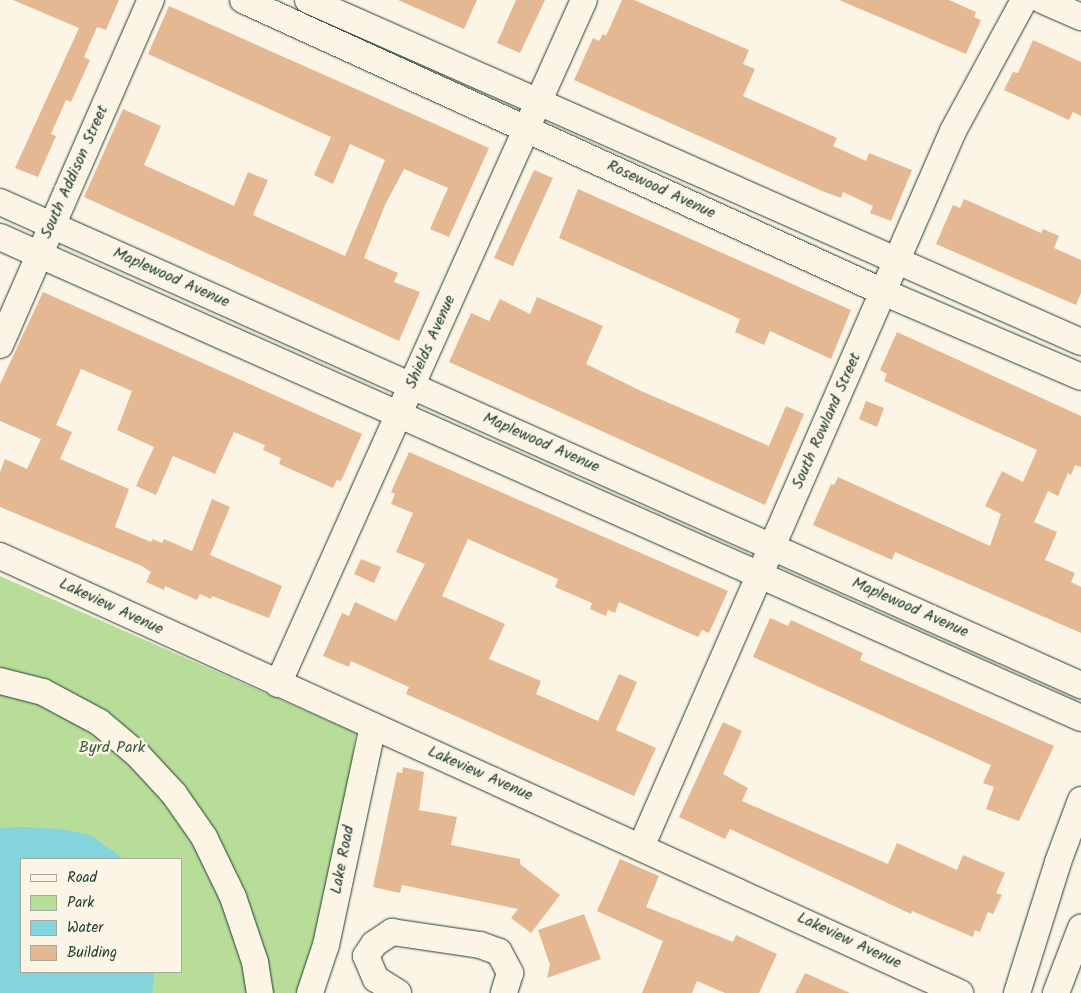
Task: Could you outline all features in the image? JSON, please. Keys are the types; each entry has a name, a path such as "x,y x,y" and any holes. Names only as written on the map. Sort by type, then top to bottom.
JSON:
{"street":[{"name":"South Addison Street","path":"0,345 151,0"},
{"name":"Rosewood Avenue","path":"243,0 883,292 1081,378"},
{"name":"Rosewood Avenue","path":"308,0 539,100 896,262 1081,342"},
{"name":"Shields Avenue","path":"278,684 584,0"},
{"name":"South Rowland Street","path":"641,847 953,132 1024,0"},
{"path":"1042,0 1081,17"},
{"name":"Maplewood Avenue","path":"0,202 1081,685"},
{"name":"Maplewood Avenue","path":"0,236 1081,718"},
{"name":"Lakeview Avenue","path":"0,556 960,993"},
{"path":"0,681 43,692 98,722 137,754 174,794 204,837 233,897 255,962 260,993"},
{"name":"Lake Road","path":"310,993 326,945 373,726"},
{"path":"1017,993 1058,862 1081,800"},
{"path":"1056,993 1081,928"},
{"path":"366,956 374,944 392,932 480,945 499,952 510,973 504,993"},
{"path":"326,945 366,956"},
{"path":"366,956 376,979 398,993"}],"green space":[{"name":"Byrd Park","path":"0,576 356,733 318,993 0,993"}],"water":[{"path":"0,828 60,829 90,835 123,858 20,858 20,973 155,973 152,993 0,993"}],"building":[{"path":"13,0 119,0 106,30 97,27 84,57 90,60 71,102 66,100 51,134 56,136 38,177 15,168 79,28"},
{"path":"398,0 477,0 464,29"},
{"path":"516,0 545,0 520,53 497,43"},
{"path":"622,0 634,0 749,50 743,64 755,69 743,96 837,138 833,146 866,161 869,153 912,170 891,221 870,213 873,206 843,192 841,198 822,191 574,80 593,38 599,41 603,34 606,36"},
{"path":"839,0 949,0 976,12 974,17 981,20 966,54"},
{"path":"169,6 489,148 449,237 430,229 448,188 404,169 385,205 364,258 398,273 394,282 420,292 399,341 84,197 123,109 161,126 144,165 234,206 248,172 268,180 253,215 345,256 385,160 350,144 333,184 314,175 331,137 148,54"},
{"path":"1033,40 1081,62 1081,116 1073,112 1069,120 1004,90 1013,72 1018,73"},
{"path":"534,170 553,178 513,266 494,258"},
{"path":"578,189 851,310 831,359 770,331 764,345 735,332 740,319 559,238"},
{"path":"964,199 1041,233 1043,229 1059,236 1054,248 1081,260 1081,293 1076,305 936,244 953,205 960,208"},
{"path":"43,292 362,434 341,481 337,480 333,488 279,464 281,458 263,450 265,445 234,432 215,474 173,456 156,495 136,486 154,447 117,430 132,391 81,369 56,425 72,432 60,459 129,489 115,527 151,542 152,539 162,543 164,539 192,551 212,499 230,507 210,555 282,586 269,618 212,596 211,599 200,594 197,600 165,586 164,590 146,582 151,572 142,566 0,507 0,472 5,459 27,469 41,439 0,421 0,384"},
{"path":"537,297 603,326 586,364 641,391 769,446 786,406 804,414 765,505 449,362 471,313 489,321 500,299 530,314"},
{"path":"897,332 1081,416 1081,467 1075,465 1071,475 1068,473 1058,496 1048,491 1034,522 1057,532 1045,560 1075,573 1071,582 1081,587 1081,633 895,552 892,560 813,525 831,484 834,485 838,477 990,546 1001,514 985,506 1002,471 1023,482 1037,450 884,381 887,374 880,370"},
{"path":"866,401 884,408 877,427 859,419"},
{"path":"409,452 728,591 709,633 702,630 698,637 619,602 615,613 608,610 606,616 590,609 592,603 555,587 558,579 468,539 442,596 505,624 489,659 541,681 536,694 598,721 619,674 637,682 616,730 656,748 634,796 406,694 409,687 351,661 349,667 323,656 342,613 349,616 355,602 396,621 425,564 396,552 413,513 391,504 395,494 391,492"},
{"path":"361,559 381,567 374,583 354,574"},
{"path":"770,618 788,626 791,620 863,653 860,660 1054,746 1019,821 986,809 994,787 983,783 991,765 753,657"},
{"path":"723,722 742,731 723,774 748,788 742,801 888,864 897,843 957,870 963,855 1005,873 996,893 1002,895 993,914 988,912 980,932 975,930 973,937 912,911 911,914 730,829 725,839 679,817"},
{"path":"403,767 424,772 419,810 457,817 451,845 520,859 520,864 560,895 531,933 511,918 518,909 402,885 400,893 373,887 397,772 402,773"},
{"path":"620,859 659,876 646,907 733,942 736,935 777,954 759,993 725,993 697,981 692,993 642,993 663,941 597,911"},
{"path":"584,914 601,959 547,978 550,965 538,930"},
{"path":"805,973 850,993 795,993"}]}
